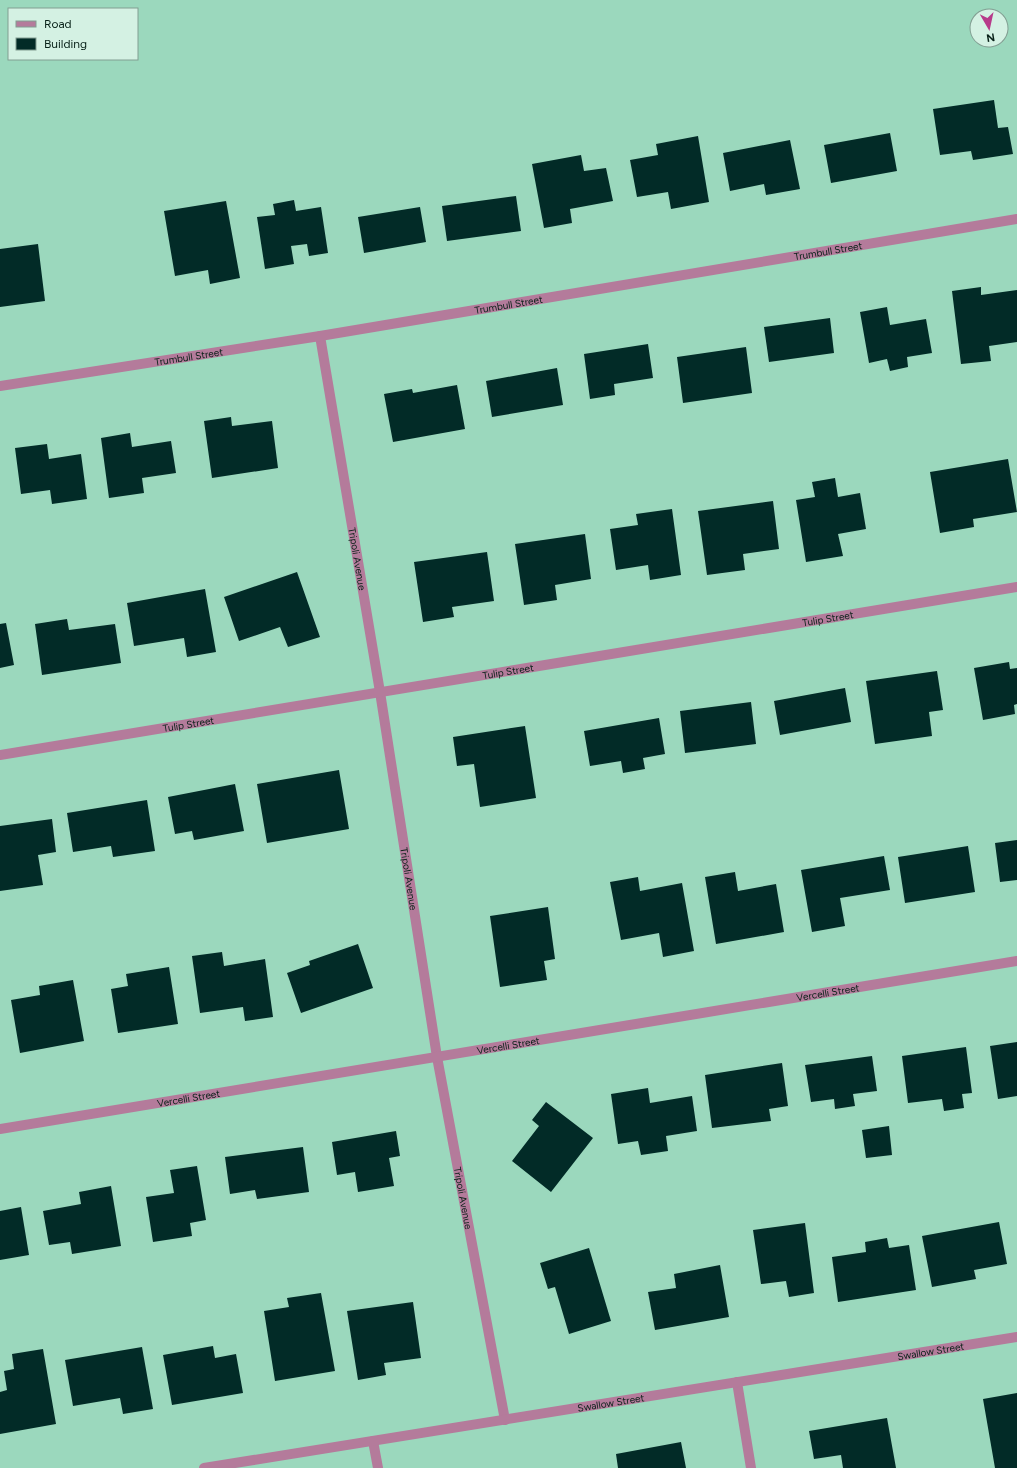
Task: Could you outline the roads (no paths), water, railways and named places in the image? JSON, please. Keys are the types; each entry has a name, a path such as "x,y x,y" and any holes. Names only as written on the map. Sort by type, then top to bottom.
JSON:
{"street":[{"name":"Trumbull Street","path":"0,386 320,336 1017,219"},
{"name":"Tripoli Avenue","path":"320,336 380,692 437,1057 505,1420"},
{"name":"Tulip Street","path":"0,755 1017,587"},
{"name":"Vercelli Street","path":"0,1129 1017,961"},
{"name":"Swallow Street","path":"204,1468 1017,1337"},
{"path":"736,1382 751,1468"},
{"path":"373,1441 378,1468"}]}
